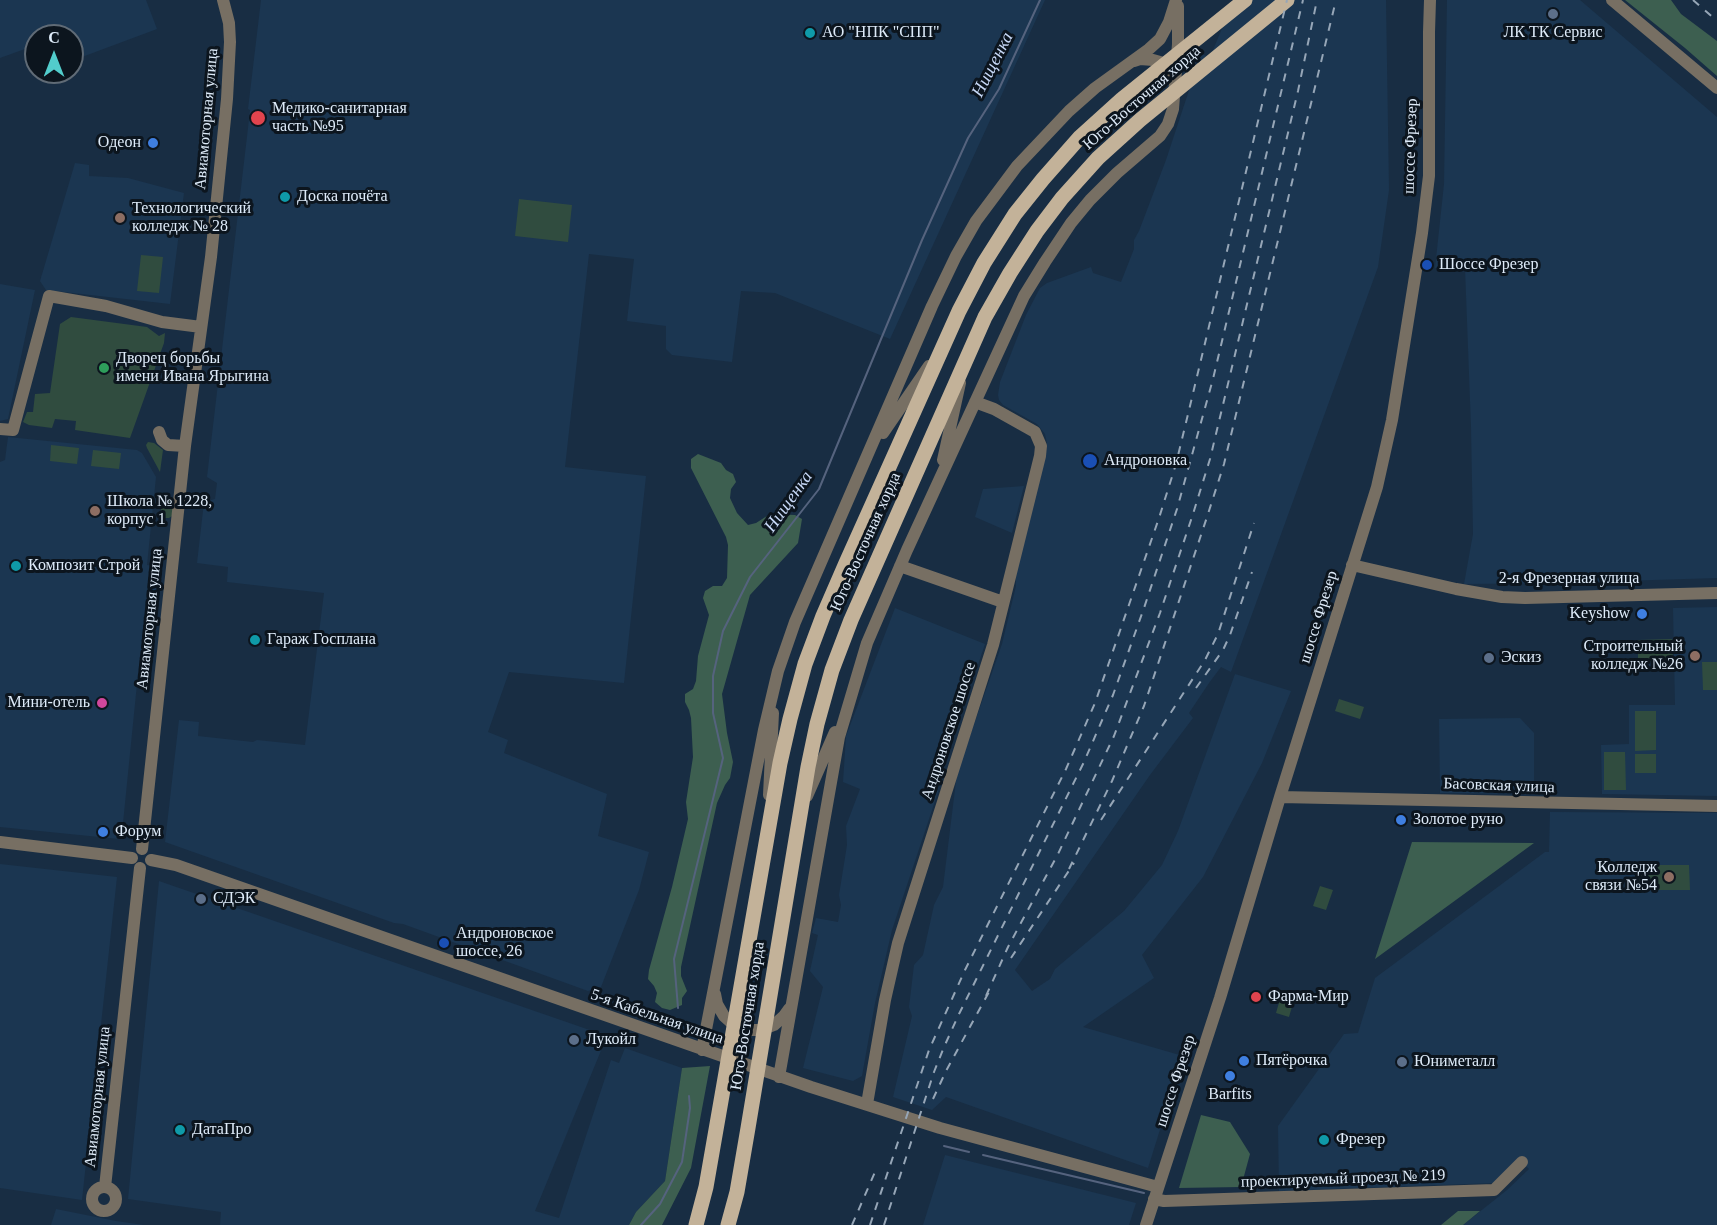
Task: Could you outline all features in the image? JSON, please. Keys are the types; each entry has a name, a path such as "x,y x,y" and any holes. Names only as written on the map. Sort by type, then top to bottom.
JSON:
{"main road":[{"name":"Юго-Восточная хорда","path":"696,1225 706,1187 780,763 805,664 846,563 945,343 984,263 1015,214 1080,137 1122,99 1245,0"},
{"name":"Юго-Восточная хорда","path":"728,1225 737,1192 800,813 817,723 832,670 851,620 985,317 1037,231 1062,198 1098,158 1140,120 1287,0"}],"street":[{"name":"Авиамоторная улица","path":"142,849 185,446 211,257 227,99 230,42 229,23 223,0"},
{"path":"702,1050 775,682 795,622 932,306 976,221 1017,166 1069,111 1095,88 1160,39 1177,0"},
{"path":"779,1077 839,737 867,642 1024,296 1071,223 1090,200 1160,136 1168,124 1173,109 1178,44 1177,0"},
{"name":"шоссе Фрезер","path":"1146,1225 1220,998 1377,487 1390,429 1422,234 1429,176 1430,0"},
{"path":"1612,0 1717,88"},
{"path":"1130,63 1146,59 1160,62 1169,72 1174,86"},
{"path":"0,429 13,430 48,296 106,306 162,322 201,327"},
{"path":"867,457 945,343"},
{"path":"938,484 965,364"},
{"name":"Андроновское шоссе","path":"867,1104 885,1000 898,942 993,645 1040,456 1041,446 1035,432 994,409 975,402"},
{"path":"159,432 162,440 168,445 185,446"},
{"name":"2-я Фрезерная улица","path":"1352,565 1502,597 1717,593"},
{"path":"900,566 1003,602"},
{"path":"766,847 775,682"},
{"path":"800,813 849,699"},
{"name":"Басовская улица","path":"1280,797 1717,806"},
{"path":"0,842 132,858"},
{"path":"142,849 150,854 151,860 148,866 140,868 133,864 132,858 134,852 142,849"},
{"name":"5-я Кабельная улица","path":"151,860 176,865 779,1077 1156,1193"},
{"name":"Авиамоторная улица","path":"105,1187 140,868"},
{"path":"715,984 715,998 720,1011 734,1025 747,1030 761,1030 780,1021 788,1011 793,998"},
{"name":"проектируемый проезд № 219","path":"1156,1193 1164,1201 1494,1190 1522,1161"}],"shaded area":[{"path":"0,0 146,0 157,29 84,56 84,24 24,24 24,49 0,58"},
{"path":"261,0 1045,0 890,339 775,293 741,291 732,362 672,355 666,349 666,326 627,321 634,259 589,254 565,467 646,476 624,683 509,672 488,732 508,740 504,753 607,794 598,836 649,852 639,890 601,987 588,991 165,842 179,720 199,722 198,736 305,745 324,593 227,582 228,567 197,563 204,502 215,499 217,483 207,477"},
{"path":"1234,0 1386,0 1389,190 1378,267 1231,672 1221,667 1209,683 1189,713 1193,718 1150,775 1015,970 1032,991 1050,979 1055,969 1124,911 1162,865 1178,831 1235,674 1291,691 1262,763 1203,877 1142,955 1154,978 1083,1027 1183,1056 1148,1168 946,1097 932,1110 893,1097 912,1016 909,1007 914,965 923,955 934,905 943,887 957,773 1002,644 1016,586 1016,573 1046,454 1045,434 1037,424 1003,405 999,400 1000,382 1026,315 1040,288 1047,283 1091,267 1093,273 1121,282 1134,249 1134,240 1166,160 1201,54 1210,57"},
{"path":"1447,0 1580,0 1717,117 1717,578 1464,584 1473,534 1465,268 1435,268 1444,184"},
{"name":"Технологический колледж № 28","path":"75,163 89,165 89,176 128,178 184,193 170,304 46,290 40,281"},
{"path":"0,284 35,290 8,419 0,421"},
{"path":"8,437 137,450 142,453 156,477 147,565 163,567 138,674 122,833 119,839 0,827 0,462 5,460"},
{"path":"1024,486 1012,533 975,517 983,489"},
{"path":"1717,607 1717,796 1602,794 1601,745 1629,744 1629,705 1675,705 1673,608"},
{"path":"895,608 985,644 892,930 875,1003 862,1076 853,1081 803,1068 823,987 810,971 818,935 812,933 816,918 838,922 841,905 839,895 847,845 846,826 860,789 843,782 846,736"},
{"path":"1520,718 1534,733 1534,794 1440,793 1439,719"},
{"path":"1550,812 1717,813 1717,1225 1463,1225 1529,1169 1519,1159 1495,1183 1279,1191 1278,1126 1344,1034 1358,1033 1375,978 1545,852 1549,852"},
{"path":"0,864 117,877 82,1200 0,1188"},
{"path":"159,881 607,1036 535,1211 559,1218 611,1060 619,1063 625,1048 682,1068 665,1181 636,1212 629,1225 220,1225 221,1212 128,1199"},
{"path":"945,1155 1136,1203 1129,1225 923,1225"},
{"path":"56,1209 116,1221 144,1225 51,1225"}],"green space":[{"path":"1625,0 1671,0 1681,14 1717,41 1717,76 1685,48"},
{"path":"519,199 572,205 568,242 515,236"},
{"path":"141,255 163,257 159,293 137,291"},
{"name":"Дворец борьбы имени Ивана Ярыгина","path":"71,317 147,327 159,336 165,333 164,343 130,438 75,430 76,421 55,419 52,428 23,422 27,412 33,412 35,394 50,393 60,324"},
{"path":"148,442 154,443 163,450 160,472 147,448"},
{"path":"51,445 79,448 77,464 50,461"},
{"path":"93,450 121,453 119,469 91,466"},
{"path":"698,454 721,463 733,474 736,482 731,489 730,498 737,513 748,525 770,514 795,515 802,519 798,543 750,595 722,694 733,762 730,778 717,803 681,967 681,976 687,991 682,998 682,1005 670,1010 662,1008 655,1002 657,993 648,979 688,819 686,802 693,757 691,718 685,702 685,694 693,689 696,681 698,656 709,615 703,598 705,591 713,586 722,586 727,578 728,545 726,537 691,468 691,459"},
{"path":"162,497 174,498 172,516 169,518 160,518"},
{"path":"1672,639 1673,662 1638,662 1638,640"},
{"path":"1702,662 1717,662 1717,690 1703,690"},
{"path":"1339,699 1364,707 1360,719 1335,711"},
{"path":"1635,711 1656,711 1656,750 1635,751"},
{"path":"1604,752 1625,752 1626,790 1604,790"},
{"path":"1635,754 1656,754 1656,773 1635,773"},
{"path":"1412,842 1534,843 1375,959"},
{"path":"1639,865 1689,865 1690,890 1639,890"},
{"path":"1320,886 1333,890 1326,910 1313,906"},
{"path":"1282,992 1295,996 1289,1017 1276,1013"},
{"path":"710,1066 691,1168 662,1225 629,1225 636,1212 665,1181 682,1068"},
{"path":"1201,1115 1230,1122 1250,1154 1241,1187 1179,1188"},
{"path":"1458,1211 1480,1211 1463,1225 1441,1225"}],"waterway":[{"name":"Нищенка","path":"678,1008 674,959 723,758 713,713 713,676 723,631 750,577 819,489 922,240 968,138 999,89 1040,0"},
{"name":"Нищенка","path":"641,1225 660,1204 682,1162 690,1108 689,1096"},
{"path":"944,1146 969,1152"},
{"path":"983,1155 1144,1193"}],"railway":[{"path":"870,1225 929,1050 965,970 1066,769 1095,703 1159,518 1176,464 1287,0"},
{"path":"884,1225 944,1047 1084,762 1113,695 1144,608 1177,509 1213,379 1303,0"},
{"path":"986,996 1008,947 1058,854 1114,736 1160,613 1193,514 1210,459 1298,91 1317,0"},
{"path":"1069,869 1112,781 1144,706 1224,464 1336,0"},
{"path":"1693,0 1717,21"},
{"path":"1101,820 1205,660 1218,634 1254,523"},
{"path":"1196,688 1223,650 1252,572"},
{"path":"1011,958 1074,863"},
{"path":"933,1099 990,990"},
{"path":"852,1225 875,1172"}],"place":[{"name":"ЛК ТК Сервис","path":"1553,14"},
{"name":"АО \"НПК \"СПП\"","path":"810,33"},
{"name":"Медико-санитарная часть №95","path":"258,118"},
{"name":"Одеон","path":"153,143"},
{"name":"Доска почёта","path":"285,197"},
{"name":"Технологический колледж № 28","path":"120,218"},
{"name":"Шоссе Фрезер","path":"1427,265"},
{"name":"Дворец борьбы имени Ивана Ярыгина","path":"104,368"},
{"name":"Андроновка","path":"1090,461"},
{"name":"Школа № 1228, корпус 1","path":"95,511"},
{"name":"Композит Строй","path":"16,566"},
{"name":"Keyshow","path":"1642,614"},
{"name":"Гараж Госплана","path":"255,640"},
{"name":"Строительный колледж №26","path":"1695,656"},
{"name":"Эскиз","path":"1489,658"},
{"name":"Мини-отель","path":"102,703"},
{"name":"Золотое руно","path":"1401,820"},
{"name":"Форум","path":"103,832"},
{"name":"Колледж связи №54","path":"1669,877"},
{"name":"СДЭК","path":"201,899"},
{"name":"Андроновское шоссе, 26","path":"444,943"},
{"name":"Фарма-Мир","path":"1256,997"},
{"name":"Лукойл","path":"574,1040"},
{"name":"Пятёрочка","path":"1244,1061"},
{"name":"Юниметалл","path":"1402,1062"},
{"name":"Barfits","path":"1230,1076"},
{"name":"ДатаПро","path":"180,1130"},
{"name":"Фрезер","path":"1324,1140"}]}
